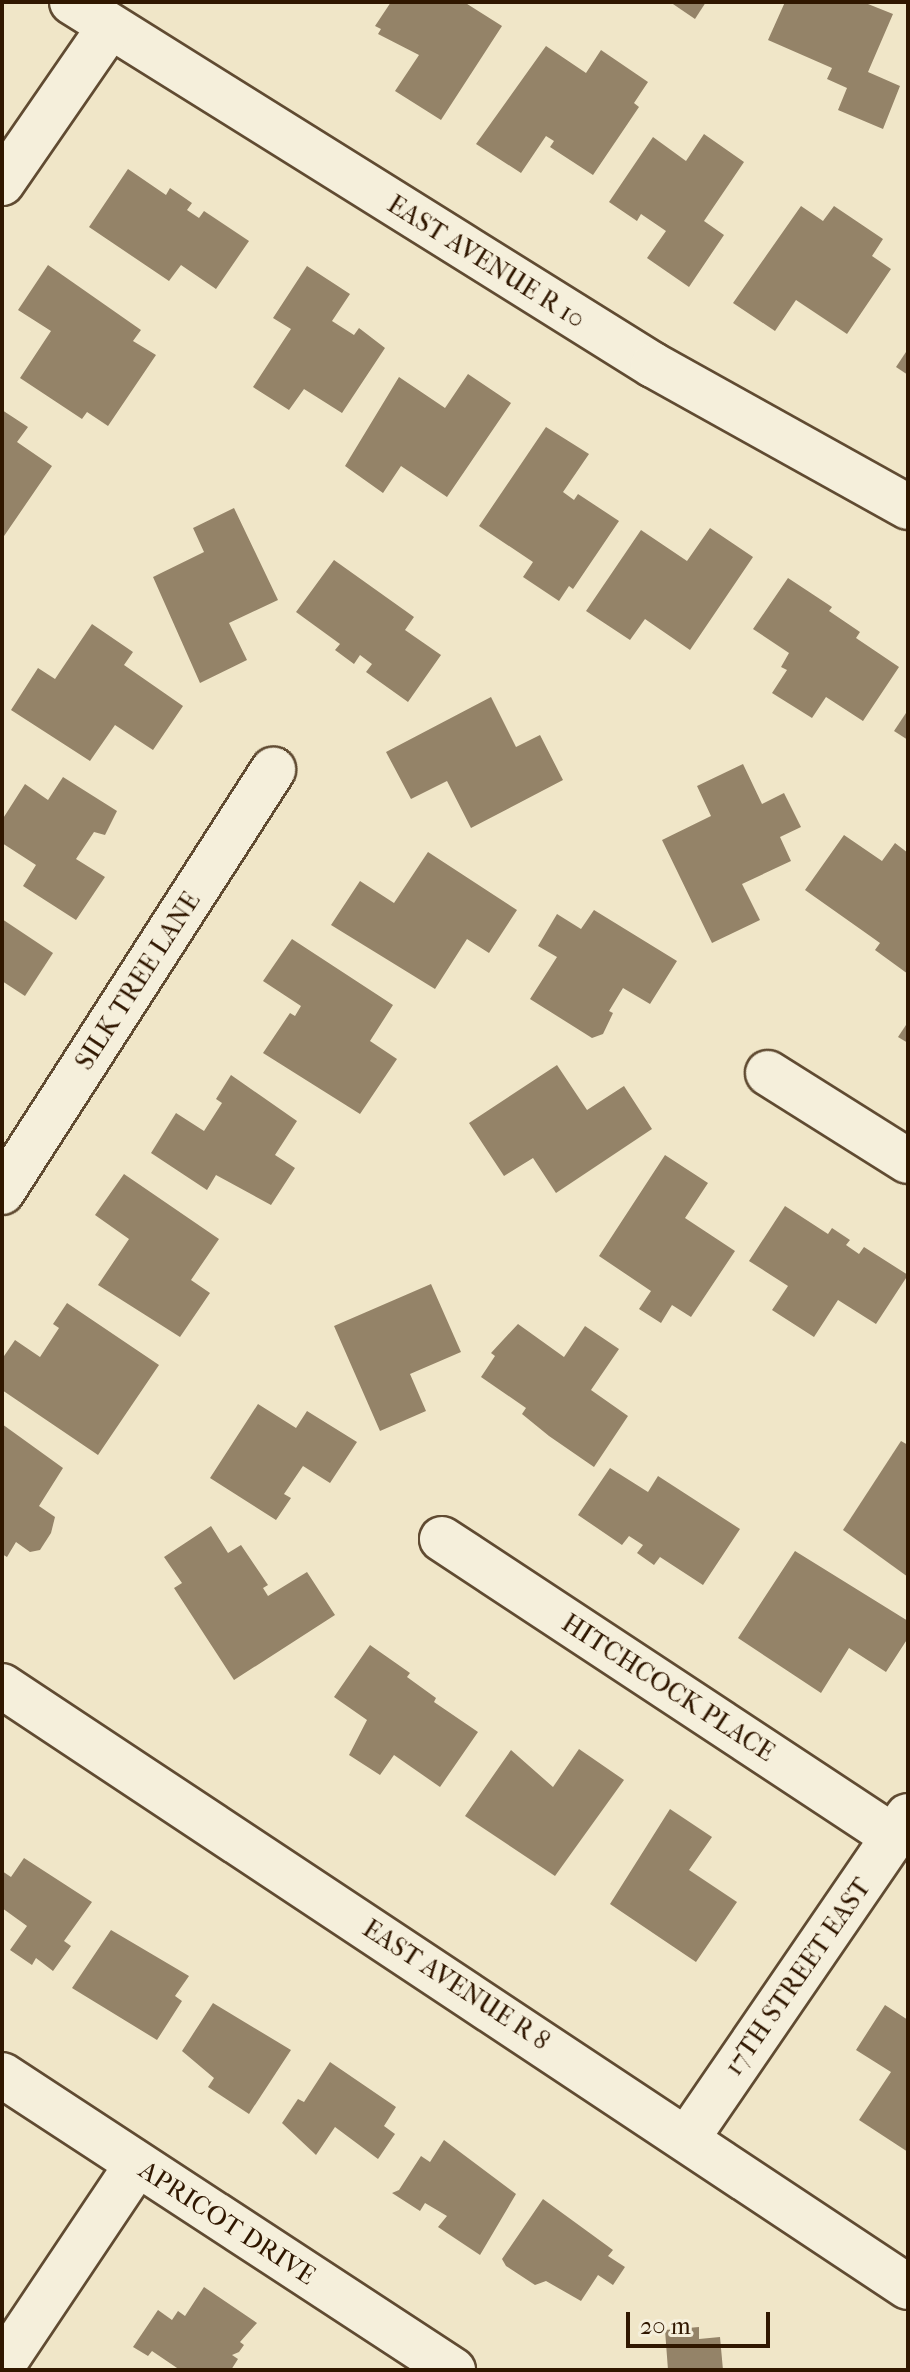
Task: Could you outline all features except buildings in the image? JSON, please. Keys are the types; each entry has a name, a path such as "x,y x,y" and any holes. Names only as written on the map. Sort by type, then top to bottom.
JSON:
{"street":[{"name":"EAST AVENUE R 10","path":"72,2 109,28 653,365 908,507"},
{"path":"2,183 109,28"},
{"name":"SILK TREE LANE","path":"2,1192 273,770"},
{"path":"768,1073 908,1161"},
{"name":"HITCHCOCK PLACE","path":"442,1539 901,1827"},
{"name":"EAST AVENUE R 8","path":"2,1686 688,2137 908,2287"},
{"name":"17TH STREET EAST","path":"688,2137 901,1827"},
{"name":"APRICOT DRIVE","path":"2,2075 136,2166 453,2370"},
{"path":"2,2366 136,2166"}]}
